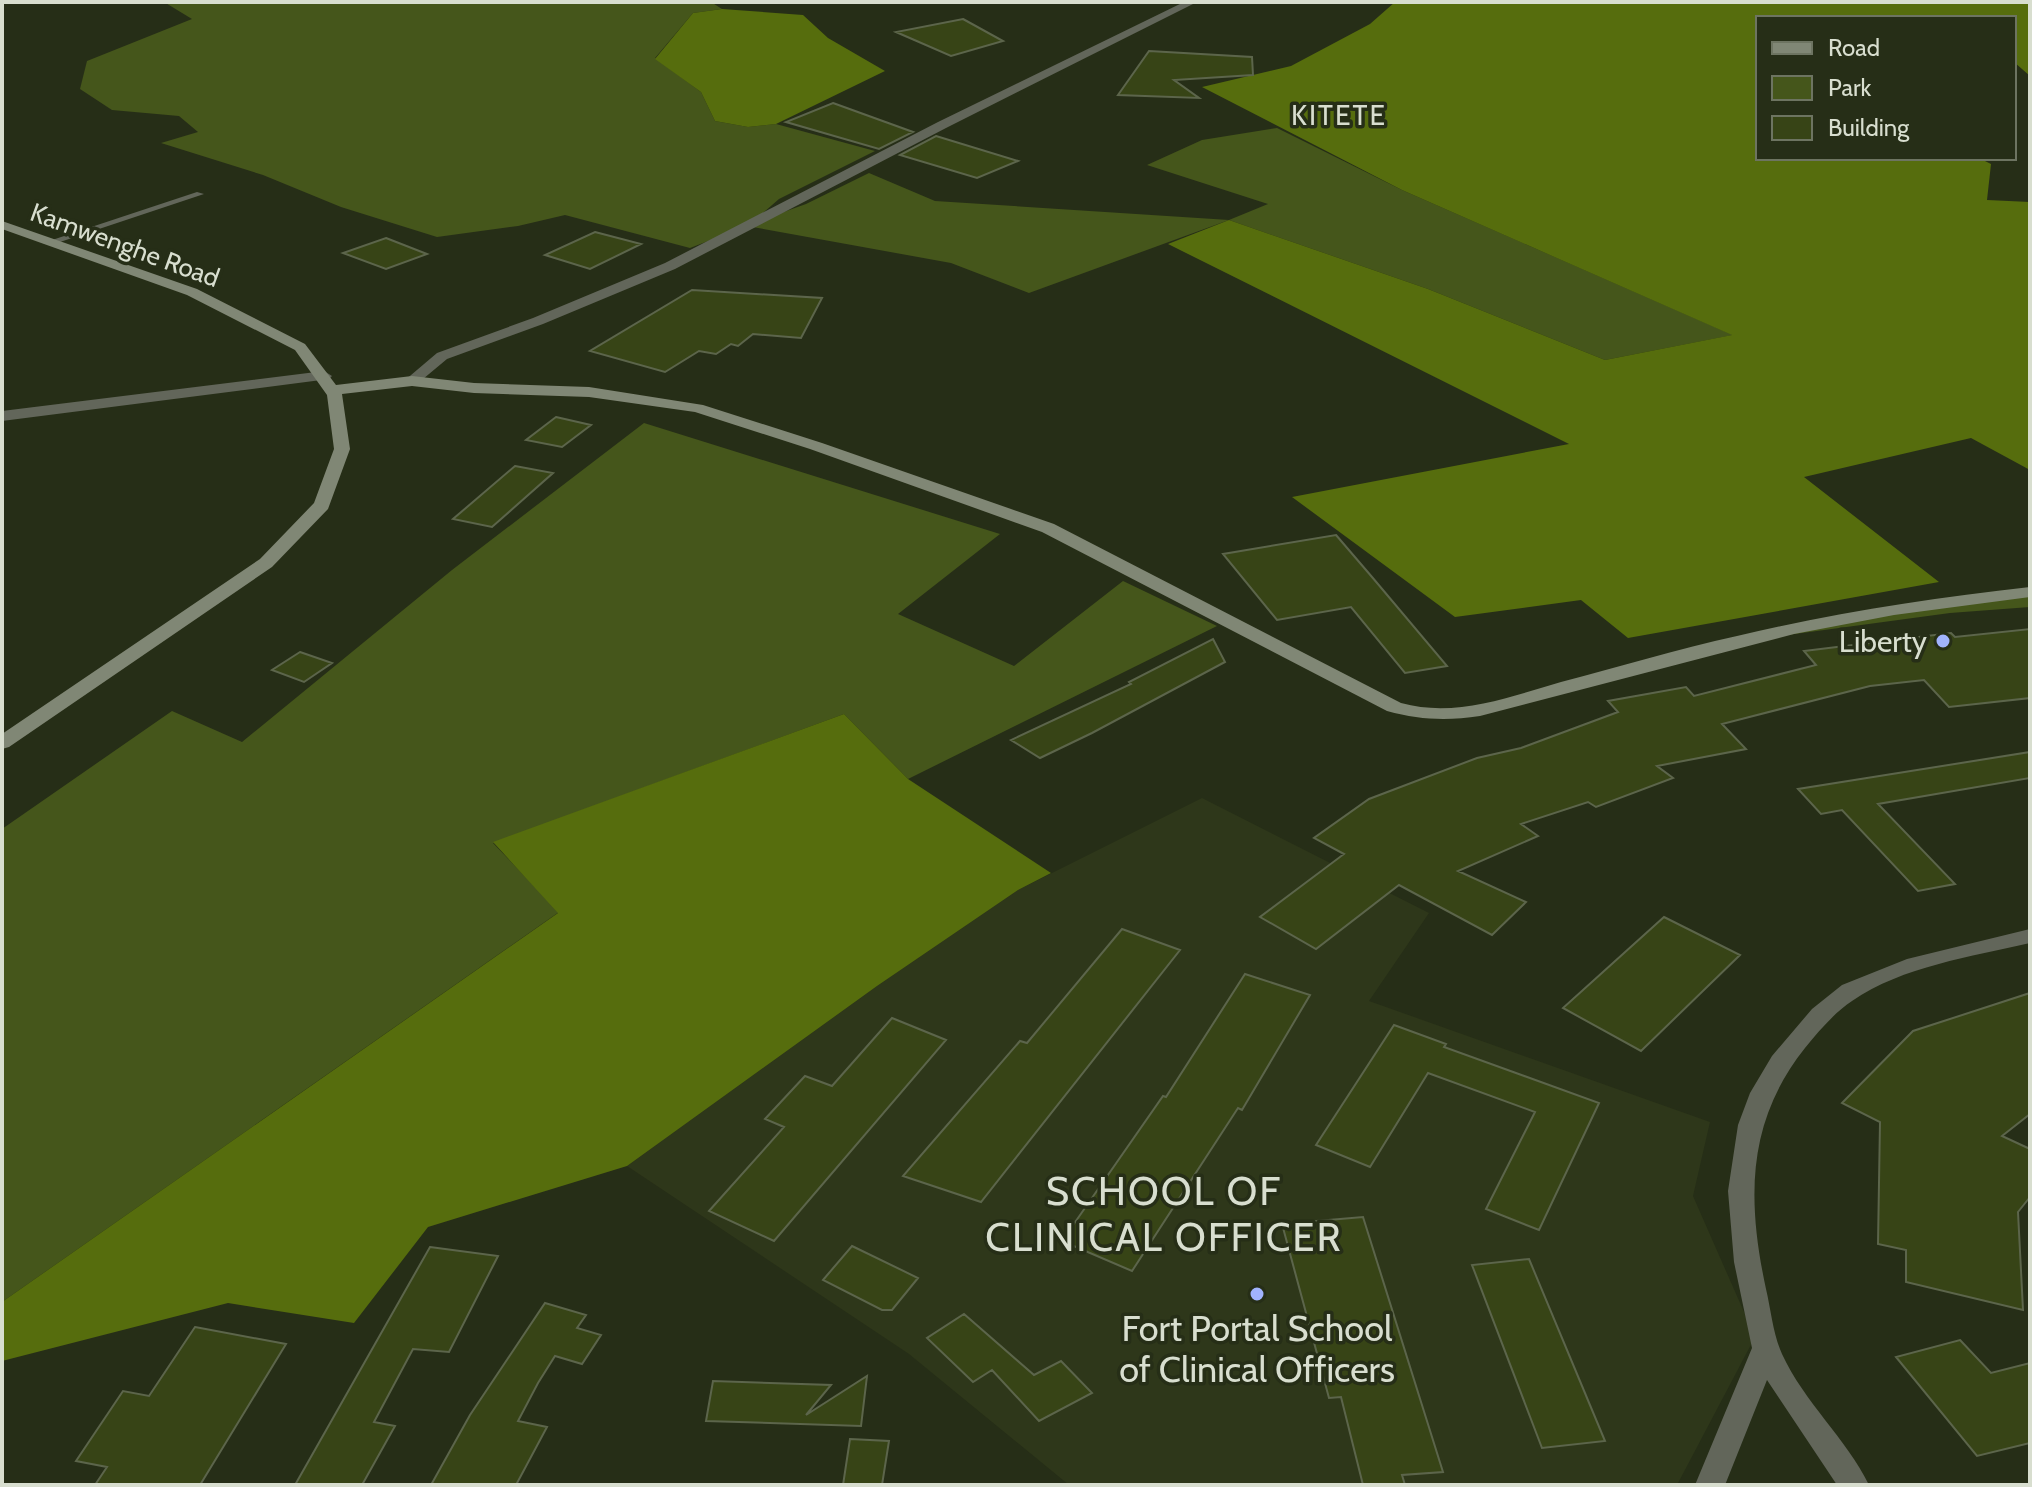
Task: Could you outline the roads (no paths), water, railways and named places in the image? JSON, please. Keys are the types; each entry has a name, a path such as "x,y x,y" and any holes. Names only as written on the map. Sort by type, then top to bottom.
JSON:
{"street":[{"path":"412,381 442,356 538,321 670,266 942,125 1192,2"},
{"name":"Kamwenghe Road","path":"2,225 192,292 300,347 331,389"},
{"path":"2,416 412,381 474,388 589,392 697,408 806,442 1048,528 1394,707 1414,714 1466,712 1755,637 1855,615 1920,603 2030,592"},
{"path":"2,743 266,563 322,505 342,449 331,389"},
{"path":"1854,1485 1781,1379 1766,1349 1746,1260 1740,1187 1748,1124 1764,1088 1791,1046 1827,1007 1848,992 1922,962 2030,936"},
{"path":"1710,1485 1766,1349"}],"lane":[{"path":"48,243 200,194"}],"place":[{"name":"Liberty","path":"1943,641"},
{"name":"Fort Portal School of Clinical Officers","path":"1257,1294"}],"district":[{"name":"KITETE","path":"1339,115"},
{"name":"SCHOOL OF CLINICAL OFFICER","path":"1164,1213"}]}
